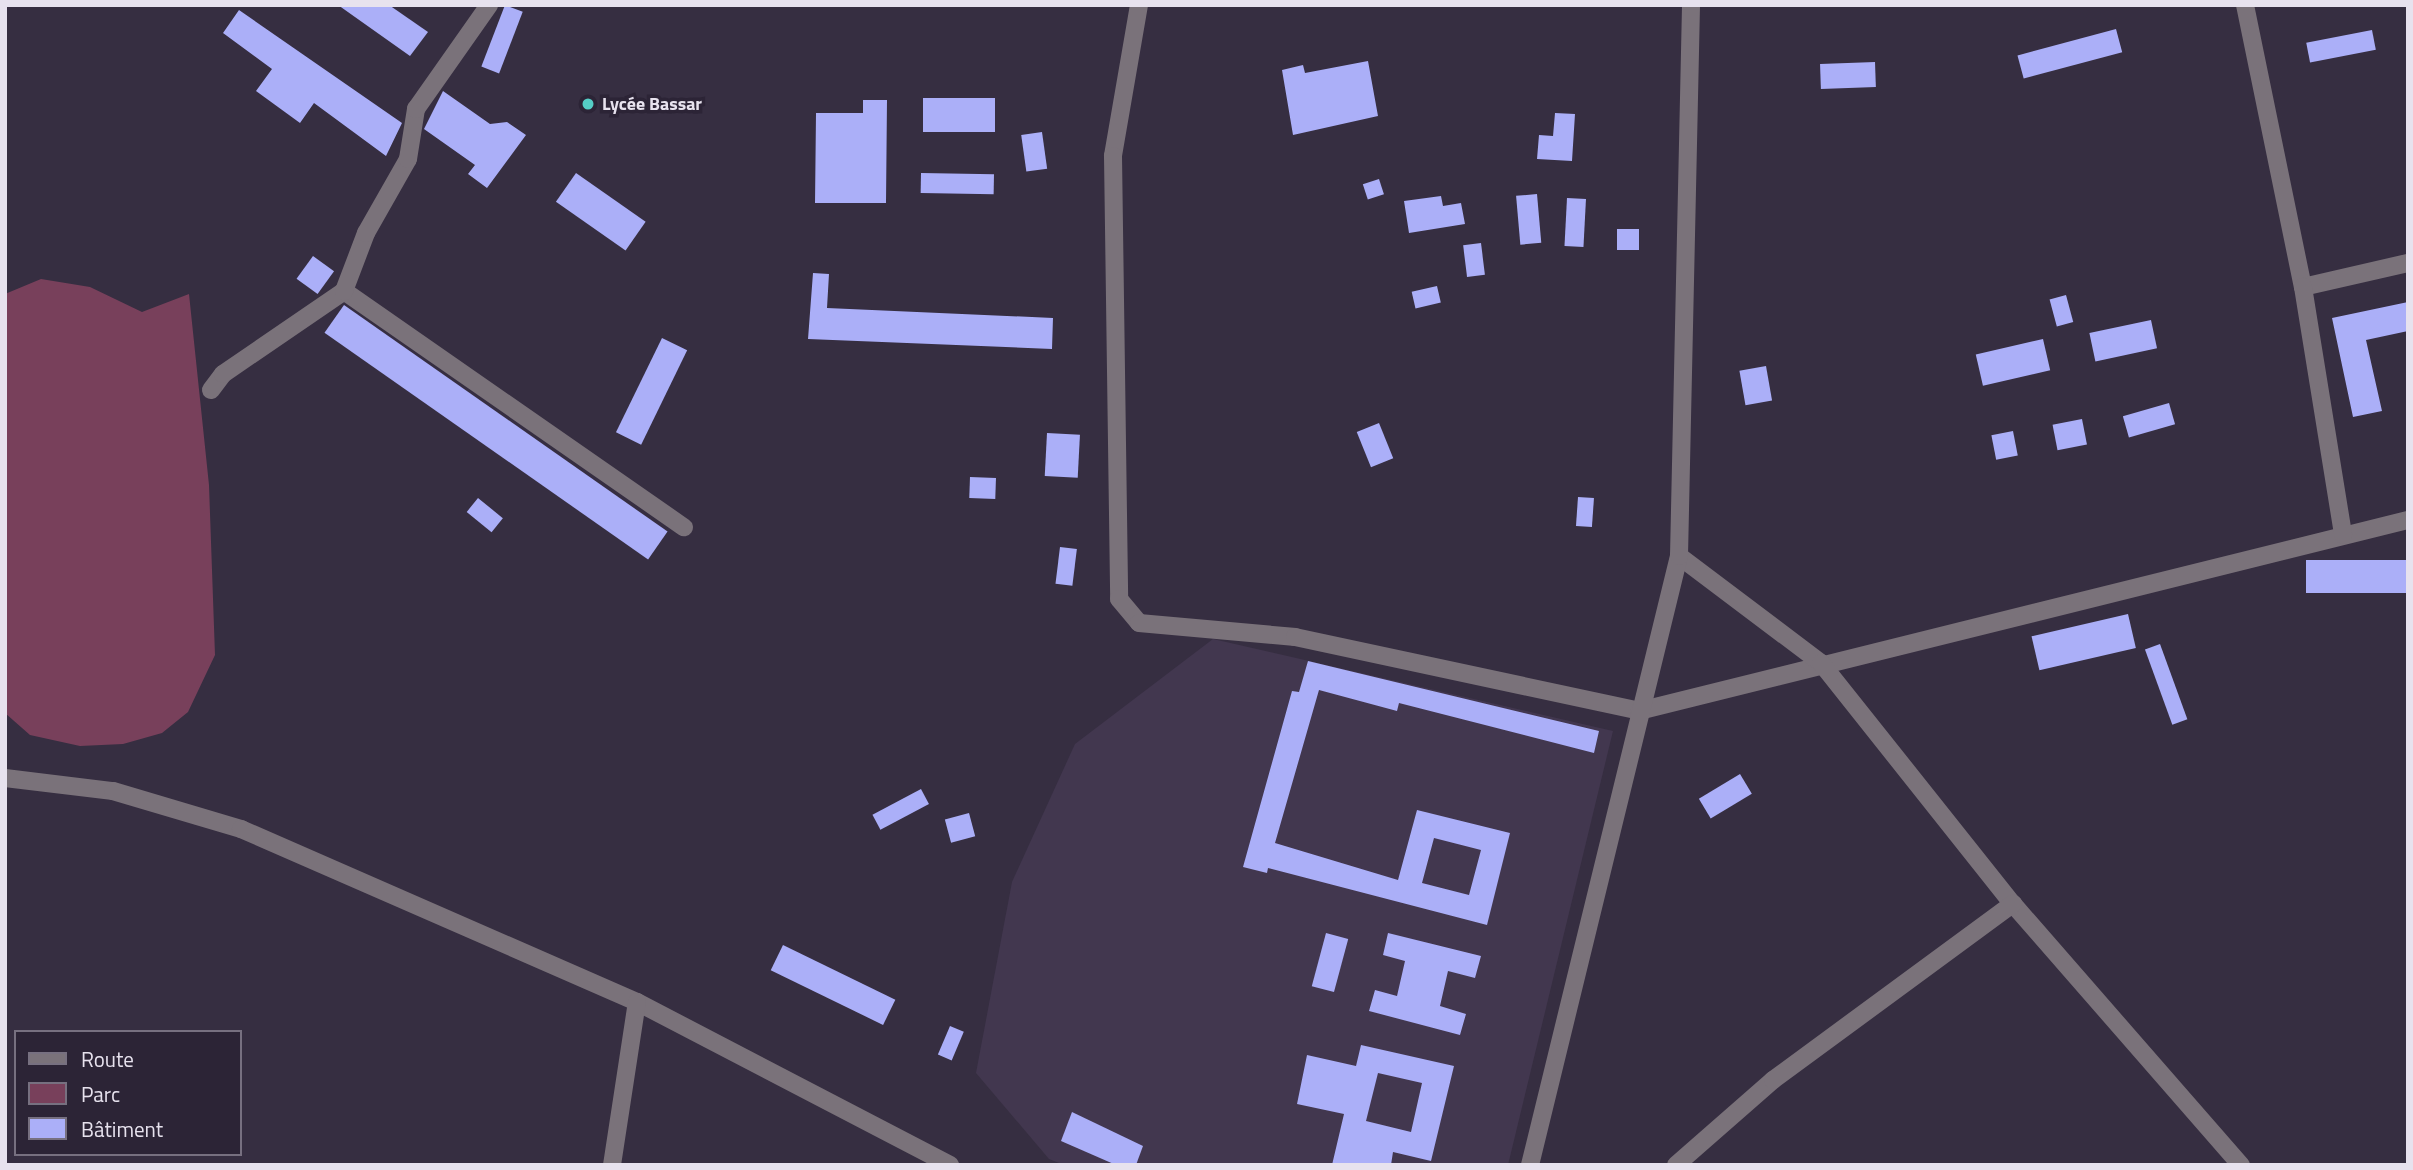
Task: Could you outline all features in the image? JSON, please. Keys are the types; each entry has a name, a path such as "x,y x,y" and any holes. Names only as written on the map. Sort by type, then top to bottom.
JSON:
{"street":[{"path":"211,390 223,374 344,291 366,233 408,159 416,109 489,5"},
{"path":"1139,5 1113,156 1119,599 1139,623 1294,637 1639,712 1821,663 2408,520"},
{"path":"1530,1165 1679,556 1690,5"},
{"path":"2245,5 2303,287 2343,535"},
{"path":"2303,287 2408,263"},
{"path":"344,291 684,527"},
{"path":"1679,556 1821,663 2014,904 2241,1165"},
{"path":"5,778 113,791 242,829 636,1002 950,1165"},
{"path":"1676,1165 1773,1080 2014,904"},
{"path":"612,1165 636,1002"}],"shaded area":[{"path":"1213,639 1613,731 1508,1165 1064,1165 1049,1159 976,1073 1012,882 1075,744"}],"green space":[{"path":"41,279 90,287 142,312 189,294 209,485 215,655 188,712 162,733 123,744 80,746 30,735 5,713 5,294"}],"building":[{"path":"338,5 389,5 428,32 410,56"},
{"path":"505,5 523,12 499,73 481,67"},
{"path":"239,10 402,123 386,156 314,103 300,123 256,91 272,69 223,33"},
{"path":"2116,29 2122,52 2024,79 2017,55"},
{"path":"2372,30 2376,50 2310,62 2306,43"},
{"path":"1368,61 1378,116 1293,135 1282,70 1303,65 1305,73"},
{"path":"1875,62 1876,87 1821,89 1820,64"},
{"path":"443,91 490,124 507,122 526,135 487,188 468,174 475,165 424,129"},
{"path":"923,98 995,98 995,132 923,132"},
{"path":"863,100 887,100 886,203 815,203 816,113 863,113"},
{"path":"1555,113 1575,114 1572,161 1537,159 1539,135 1553,136"},
{"path":"1042,132 1047,169 1026,172 1021,135"},
{"path":"576,173 646,222 626,250 556,202"},
{"path":"921,173 994,174 994,194 921,193"},
{"path":"1379,179 1384,194 1368,199 1363,184"},
{"path":"1537,194 1541,243 1520,245 1516,196"},
{"path":"1441,196 1443,206 1461,203 1465,224 1409,233 1404,201"},
{"path":"1567,198 1586,199 1583,247 1564,246"},
{"path":"1617,229 1639,229 1639,250 1617,250"},
{"path":"1481,243 1485,275 1467,277 1463,245"},
{"path":"313,256 334,271 318,294 297,279"},
{"path":"813,273 829,274 827,308 1053,318 1052,349 808,339"},
{"path":"1437,286 1441,303 1415,308 1412,292"},
{"path":"2066,295 2073,322 2057,326 2050,299"},
{"path":"2408,302 2408,331 2366,340 2382,411 2353,417 2332,318"},
{"path":"344,305 668,532 648,559 324,333"},
{"path":"2151,320 2157,348 2095,361 2089,333"},
{"path":"662,338 687,350 641,445 616,432"},
{"path":"2043,339 2050,370 1983,386 1976,355"},
{"path":"1766,366 1772,400 1745,405 1739,371"},
{"path":"2169,403 2175,424 2129,437 2123,416"},
{"path":"2082,419 2087,445 2058,450 2053,425"},
{"path":"1379,423 1393,458 1371,467 1357,432"},
{"path":"2013,431 2018,456 1996,460 1991,435"},
{"path":"1047,433 1080,435 1078,478 1045,476"},
{"path":"970,477 996,478 995,499 969,498"},
{"path":"1578,497 1594,498 1592,527 1576,526"},
{"path":"478,498 503,518 492,532 467,512"},
{"path":"1060,547 1077,549 1072,586 1055,584"},
{"path":"2306,560 2408,560 2408,593 2306,593"},
{"path":"2128,614 2136,648 2039,670 2032,636"},
{"path":"2160,644 2187,719 2172,725 2145,649"},
{"path":"1308,661 1599,731 1594,753 1399,703 1397,711 1319,690 1275,843 1398,880 1417,810 1510,833 1487,925 1268,868 1267,873 1243,867 1292,691 1299,692","holes":["1434,838 1481,850 1469,895 1422,883"]},
{"path":"1740,774 1752,794 1711,818 1699,799"},
{"path":"921,789 929,804 880,830 872,815"},
{"path":"969,813 975,836 951,843 945,819"},
{"path":"1326,933 1348,939 1334,992 1312,986"},
{"path":"1388,933 1481,956 1475,978 1448,971 1440,1006 1466,1014 1460,1035 1369,1011 1375,990 1397,996 1405,961 1383,955"},
{"path":"783,945 895,1000 883,1025 771,970"},
{"path":"950,1026 964,1032 952,1060 938,1055"},
{"path":"1361,1045 1454,1066 1431,1161 1393,1152 1391,1165 1332,1165 1344,1114 1297,1104 1307,1055 1356,1066","holes":["1378,1073 1422,1083 1411,1132 1366,1121"]},
{"path":"1072,1112 1143,1146 1136,1165 1116,1165 1061,1141"}],"place":[{"name":"Lycée Bassar","path":"588,104"}]}
